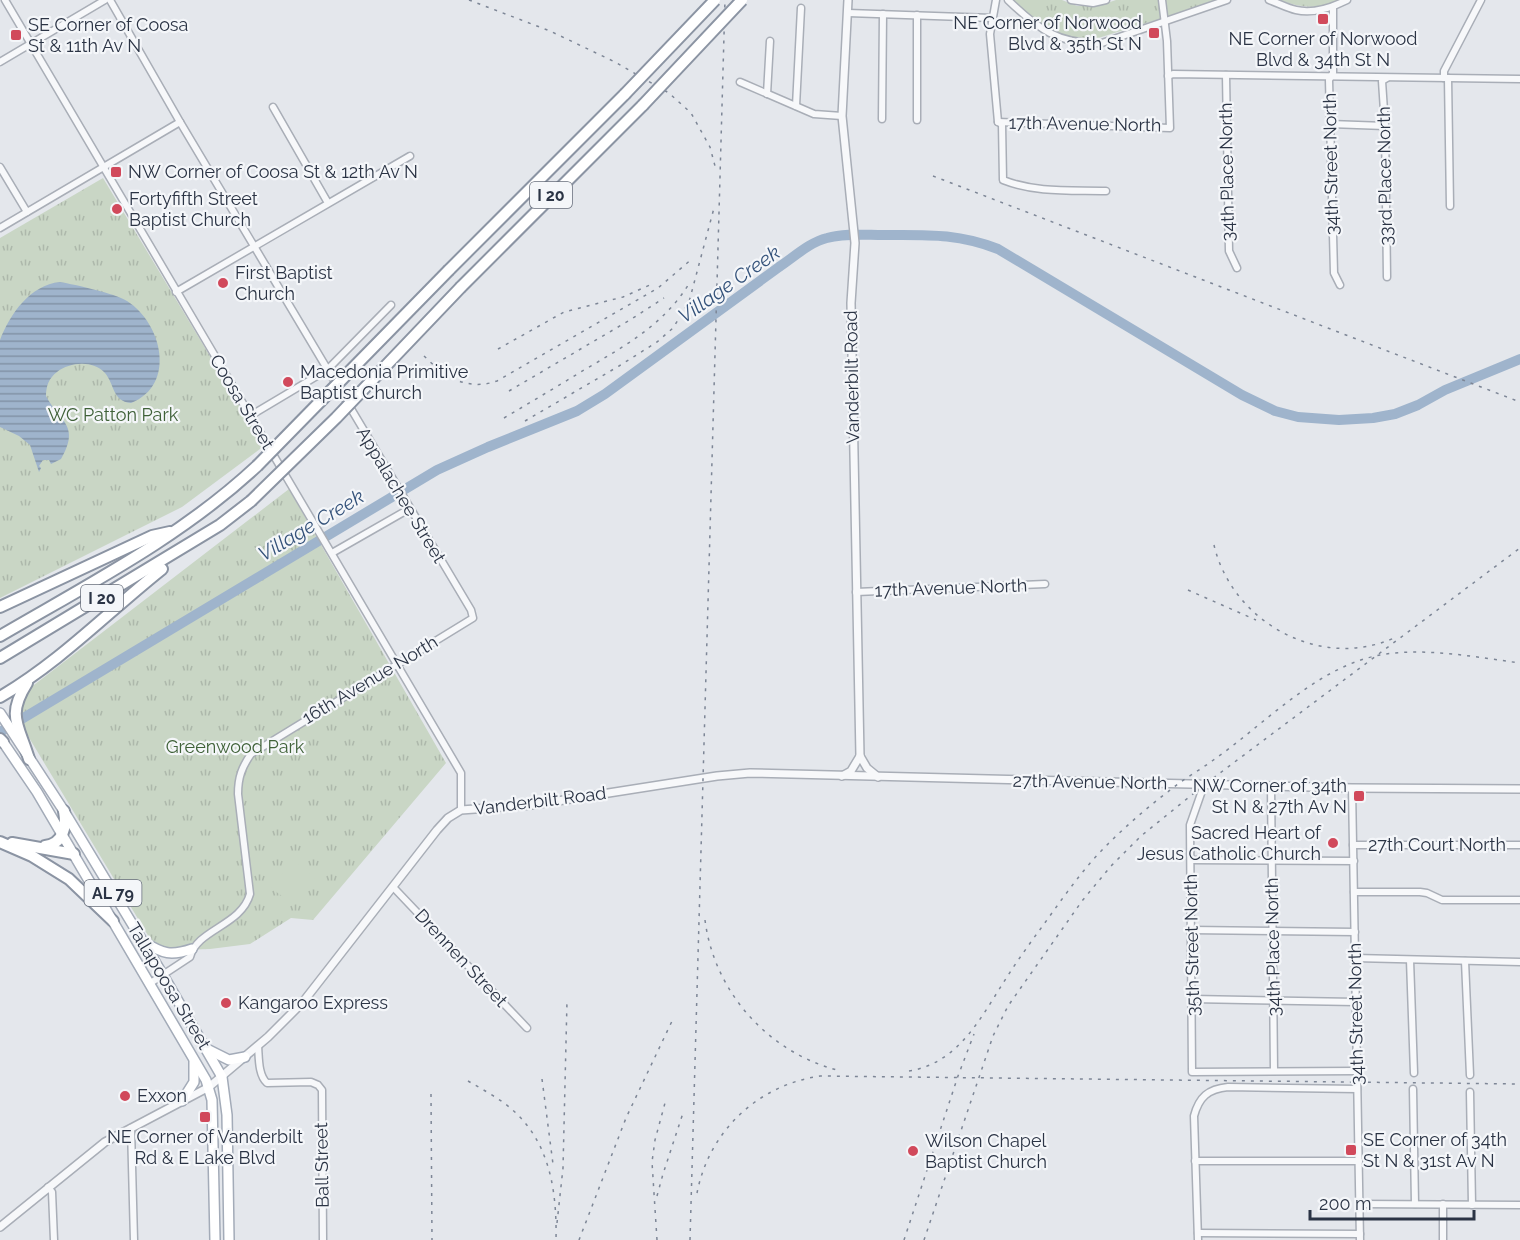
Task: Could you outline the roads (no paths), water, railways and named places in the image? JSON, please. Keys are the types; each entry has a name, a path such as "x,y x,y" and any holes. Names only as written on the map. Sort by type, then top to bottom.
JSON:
{"highway":[{"name":"I 20","path":"0,636 179,530 229,492 625,94 715,0"},
{"name":"I 20","path":"0,658 202,537 251,501 336,418 461,287 643,105 742,0"},
{"path":"0,607 152,536 179,530"},
{"path":"0,696 28,680 63,654 143,584 202,537"},
{"path":"28,680 18,696 14,711 17,733 29,759"},
{"path":"35,847 55,844 66,822 64,811"},
{"path":"0,841 74,854"},
{"path":"0,841 32,856 69,879 113,921"}],"main road":[{"path":"2,716 17,733"},
{"name":"Tallapoosa Street","path":"1,739 37,792 209,1087"},
{"name":"Tallapoosa Street","path":"29,759 64,811 222,1077"},
{"path":"143,942 165,953 176,954 192,949"},
{"path":"205,1047 229,1060 245,1057"},
{"path":"182,1101 194,1082 193,1057"},
{"name":"AL 79","path":"222,1077 227,1115 229,1240"},
{"name":"AL 79","path":"209,1087 213,1116 215,1240"}],"street":[{"name":"Coosa Street","path":"5,0 460,773 461,810"},
{"path":"0,62 105,0"},
{"name":"Appalachee Street","path":"110,0 253,246 471,610 473,618"},
{"name":"Vanderbilt Road","path":"849,0 842,116 855,243 851,303 860,756"},
{"path":"996,0 990,33 999,122 1002,124 1003,180 1020,186 1047,190 1106,191"},
{"path":"1008,0 1031,23 1058,39 1082,44 1102,43 1227,0"},
{"path":"1071,0 1093,3 1106,0"},
{"path":"1162,0 1168,76 1173,74 1520,79"},
{"path":"1269,0 1297,10 1308,11 1333,7 1347,0"},
{"path":"1450,206 1444,71 1481,0"},
{"name":"34th Street North","path":"1333,7 1333,72 1329,80 1330,124 1334,273 1340,285"},
{"path":"796,106 801,8"},
{"path":"848,14 992,18"},
{"path":"882,119 883,14"},
{"path":"916,120 917,15"},
{"path":"767,94 770,40"},
{"name":"34th Place North","path":"1226,75 1229,251 1237,268"},
{"name":"17th Avenue North","path":"999,122 1170,128 1168,76"},
{"name":"33rd Place North","path":"1387,78 1382,81 1385,126 1387,277"},
{"path":"740,82 814,114 842,116"},
{"path":"273,107 328,203"},
{"path":"0,228 180,122"},
{"path":"1330,124 1385,126"},
{"path":"176,292 410,156"},
{"path":"0,167 27,212"},
{"path":"250,416 327,370 391,305"},
{"path":"331,551 408,507"},
{"name":"17th Avenue North","path":"856,592 1045,584"},
{"name":"16th Avenue North","path":"163,975 190,957 192,949 202,939 242,912 248,902 250,894 238,779 242,767 251,754 473,618"},
{"path":"839,777 851,771 860,756 867,768 878,777"},
{"name":"Vanderbilt Road","path":"0,1227 105,1142 209,1087 258,1046 303,1002 437,830 448,818 461,810 532,805 717,776 750,773 839,777"},
{"name":"27th Avenue North","path":"839,777 1271,787 1520,789"},
{"name":"35th Street North","path":"1204,785 1190,825 1192,1072 1274,1071"},
{"name":"34th Place North","path":"1271,787 1274,1071"},
{"name":"34th Street North","path":"1352,788 1360,1237"},
{"name":"27th Court North","path":"1353,846 1520,845"},
{"name":"27th Court North","path":"1191,860 1354,861"},
{"name":"Drennen Street","path":"394,888 527,1028"},
{"path":"1354,892 1420,892 1442,900 1520,900"},
{"path":"1191,930 1355,932"},
{"path":"1355,958 1520,962"},
{"path":"1410,960 1413,1073"},
{"path":"1465,961 1470,1075"},
{"path":"149,984 163,975"},
{"path":"1192,999 1356,1002"},
{"name":"Ball Street","path":"258,1046 263,1080 267,1083 311,1082 322,1090 323,1240"},
{"path":"1274,1071 1357,1071"},
{"path":"1357,1089 1241,1086 1212,1090 1199,1101 1194,1116 1198,1237 1360,1237"},
{"path":"1413,1089 1414,1204"},
{"path":"1470,1092 1472,1205"},
{"path":"131,1128 134,1240"},
{"path":"1195,1161 1359,1161"},
{"path":"48,1187 52,1192 54,1240"},
{"path":"1360,1204 1520,1205"},
{"path":"1443,1204 1443,1240"}],"water":[{"path":"60,282 113,295 127,301 139,311 156,338 159,369 155,383 145,394 131,403 117,396 105,373 94,366 75,364 54,374 48,382 46,396 66,424 69,438 61,459 51,464 49,460 43,460 39,466 41,468 39,472 30,445 19,436 0,427 0,340 9,320 22,302 39,289"}],"waterway":[{"name":"Village Creek","path":"0,732 437,470 577,411 605,394 802,250 827,238 841,235 941,236 969,240 998,249 1242,395 1275,411 1298,417 1339,420 1395,414 1418,405 1445,390 1520,359"}],"railway":[{"path":"469,0 550,31 615,62 669,93 691,113 710,147 715,166"},
{"path":"690,1240 725,0"},
{"path":"933,176 1520,402"},
{"path":"525,421 619,366 657,342 673,328 689,302 714,208"},
{"path":"436,369 465,383 480,384 497,381 658,288 693,258"},
{"path":"504,418 643,333 669,310 690,282"},
{"path":"498,349 564,312 623,297 652,284"},
{"path":"509,391 664,298"},
{"path":"424,356 442,373"},
{"path":"1214,545 1224,572 1239,597 1259,617 1283,633 1309,643 1337,648 1366,647 1394,638"},
{"path":"924,1240 993,1036 1008,1006 1082,901 1111,866 1141,836 1204,785 1520,548"},
{"path":"1188,590 1256,620"},
{"path":"909,1071 927,1066 942,1058 968,1035 1069,890 1088,865 1117,835 1169,791 1232,747 1312,684 1357,662 1397,653 1432,652 1520,663"},
{"path":"705,920 710,946 720,972 733,995 749,1016 769,1035 791,1050 815,1063 841,1071"},
{"path":"557,1223 563,1168 567,1001"},
{"path":"579,1240 626,1118 673,1019"},
{"path":"904,1240 974,1034"},
{"path":"697,1193 703,1171 713,1150 725,1131 740,1115 776,1089 820,1076 1520,1084"},
{"path":"542,1079 553,1164"},
{"path":"468,1081 500,1100 519,1116 540,1147 552,1183 556,1240"},
{"path":"431,1094 432,1240"},
{"path":"657,1240 652,1162 655,1140 665,1103"},
{"path":"657,1196 683,1113"}],"place":[{"name":"NE Corner of Norwood Blvd & 34th St N","path":"1323,19"},
{"name":"NE Corner of Norwood Blvd & 35th St N","path":"1154,33"},
{"name":"SE Corner of Coosa St & 11th Av N","path":"16,35"},
{"name":"NW Corner of Coosa St & 12th Av N","path":"116,172"},
{"name":"Fortyfifth Street Baptist Church","path":"117,209"},
{"name":"First Baptist Church","path":"223,283"},
{"name":"Macedonia Primitive Baptist Church","path":"288,382"},
{"name":"NW Corner of 34th St N & 27th Av N","path":"1359,796"},
{"name":"Sacred Heart of Jesus Catholic Church","path":"1333,843"},
{"name":"Kangaroo Express","path":"226,1003"},
{"name":"Exxon","path":"125,1096"},
{"name":"NE Corner of Vanderbilt Rd & E Lake Blvd","path":"205,1117"},
{"name":"SE Corner of 34th St N & 31st Av N","path":"1351,1150"},
{"name":"Wilson Chapel Baptist Church","path":"913,1151"}],"park label":[{"name":"WC Patton Park","path":"113,415"},
{"name":"Greenwood Park","path":"235,747"}]}
